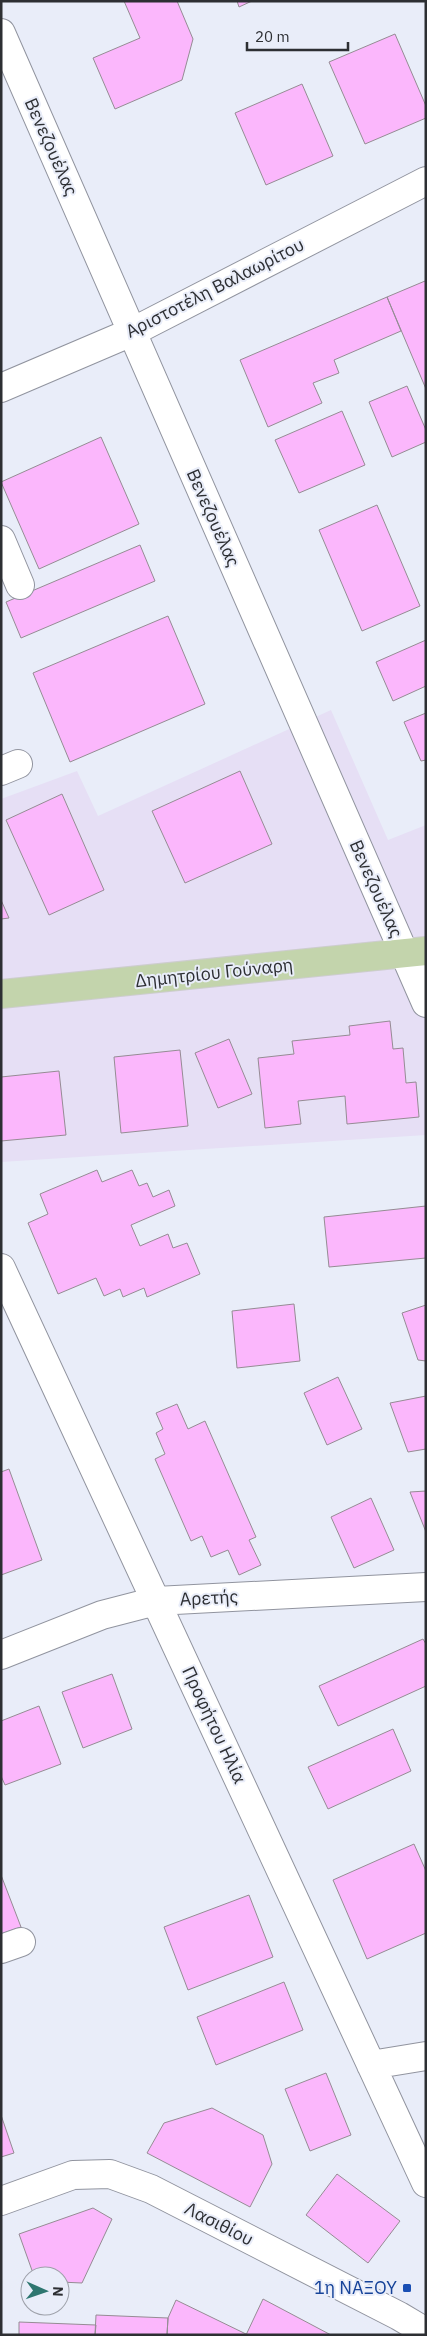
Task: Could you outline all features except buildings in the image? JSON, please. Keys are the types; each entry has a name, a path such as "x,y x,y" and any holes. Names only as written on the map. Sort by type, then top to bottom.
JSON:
{"main road":[{"name":"Δημητρίου Γούναρη","path":"1,994 415,952"}],"street":[{"name":"Βενεζουέλας","path":"1,33 132,332 415,952 426,1003"},
{"name":"Αριστοτέλη Βαλαωρίτου","path":"1,388 132,332 426,181"},
{"path":"1,540 20,585"},
{"name":"Προφήτου Ηλία","path":"1,1268 426,2183"},
{"name":"Αρετής","path":"1,1655 102,1615 156,1601 426,1587"},
{"path":"371,2065 426,2056"},
{"name":"Λασιθίου","path":"1,2201 73,2175 110,2174 151,2189 400,2316 426,2332"}],"shaded area":[{"path":"331,710 388,840 426,825 426,1135 1,1162 1,799 77,771 98,816"}],"place":[{"name":"1η ΝΑΞΟΥ","path":"407,2288"}]}
